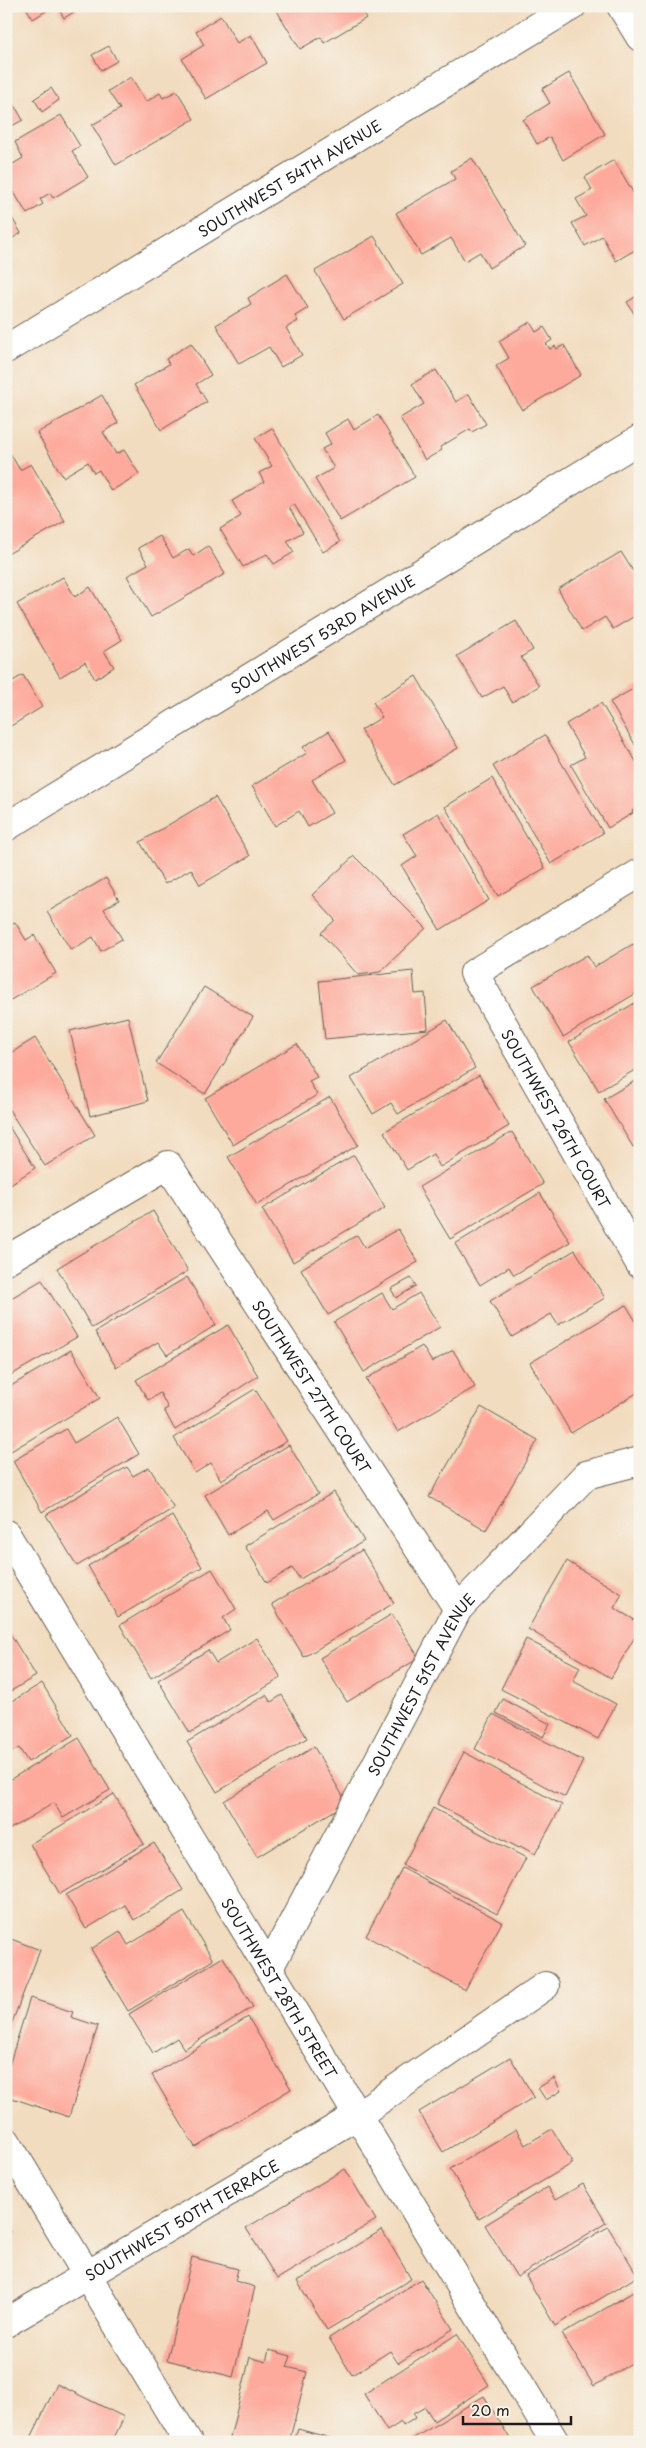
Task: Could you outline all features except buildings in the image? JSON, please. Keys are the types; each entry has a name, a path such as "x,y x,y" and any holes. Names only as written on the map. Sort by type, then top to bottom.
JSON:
{"street":[{"name":"SOUTHWEST 54TH AVENUE","path":"6,349 572,6"},
{"path":"621,6 640,37"},
{"name":"SOUTHWEST 53RD AVENUE","path":"6,828 640,439"},
{"name":"SOUTHWEST 26TH COURT","path":"640,873 474,973 640,1264"},
{"name":"SOUTHWEST 27TH COURT","path":"6,1260 168,1165 458,1609"},
{"name":"SOUTHWEST 51ST AVENUE","path":"269,1968 458,1609 586,1474 640,1462"},
{"name":"SOUTHWEST 28TH STREET","path":"6,1534 555,2442"},
{"name":"SOUTHWEST 50TH TERRACE","path":"6,2323 358,2115 546,1986"},
{"path":"6,2141 188,2442"}]}
